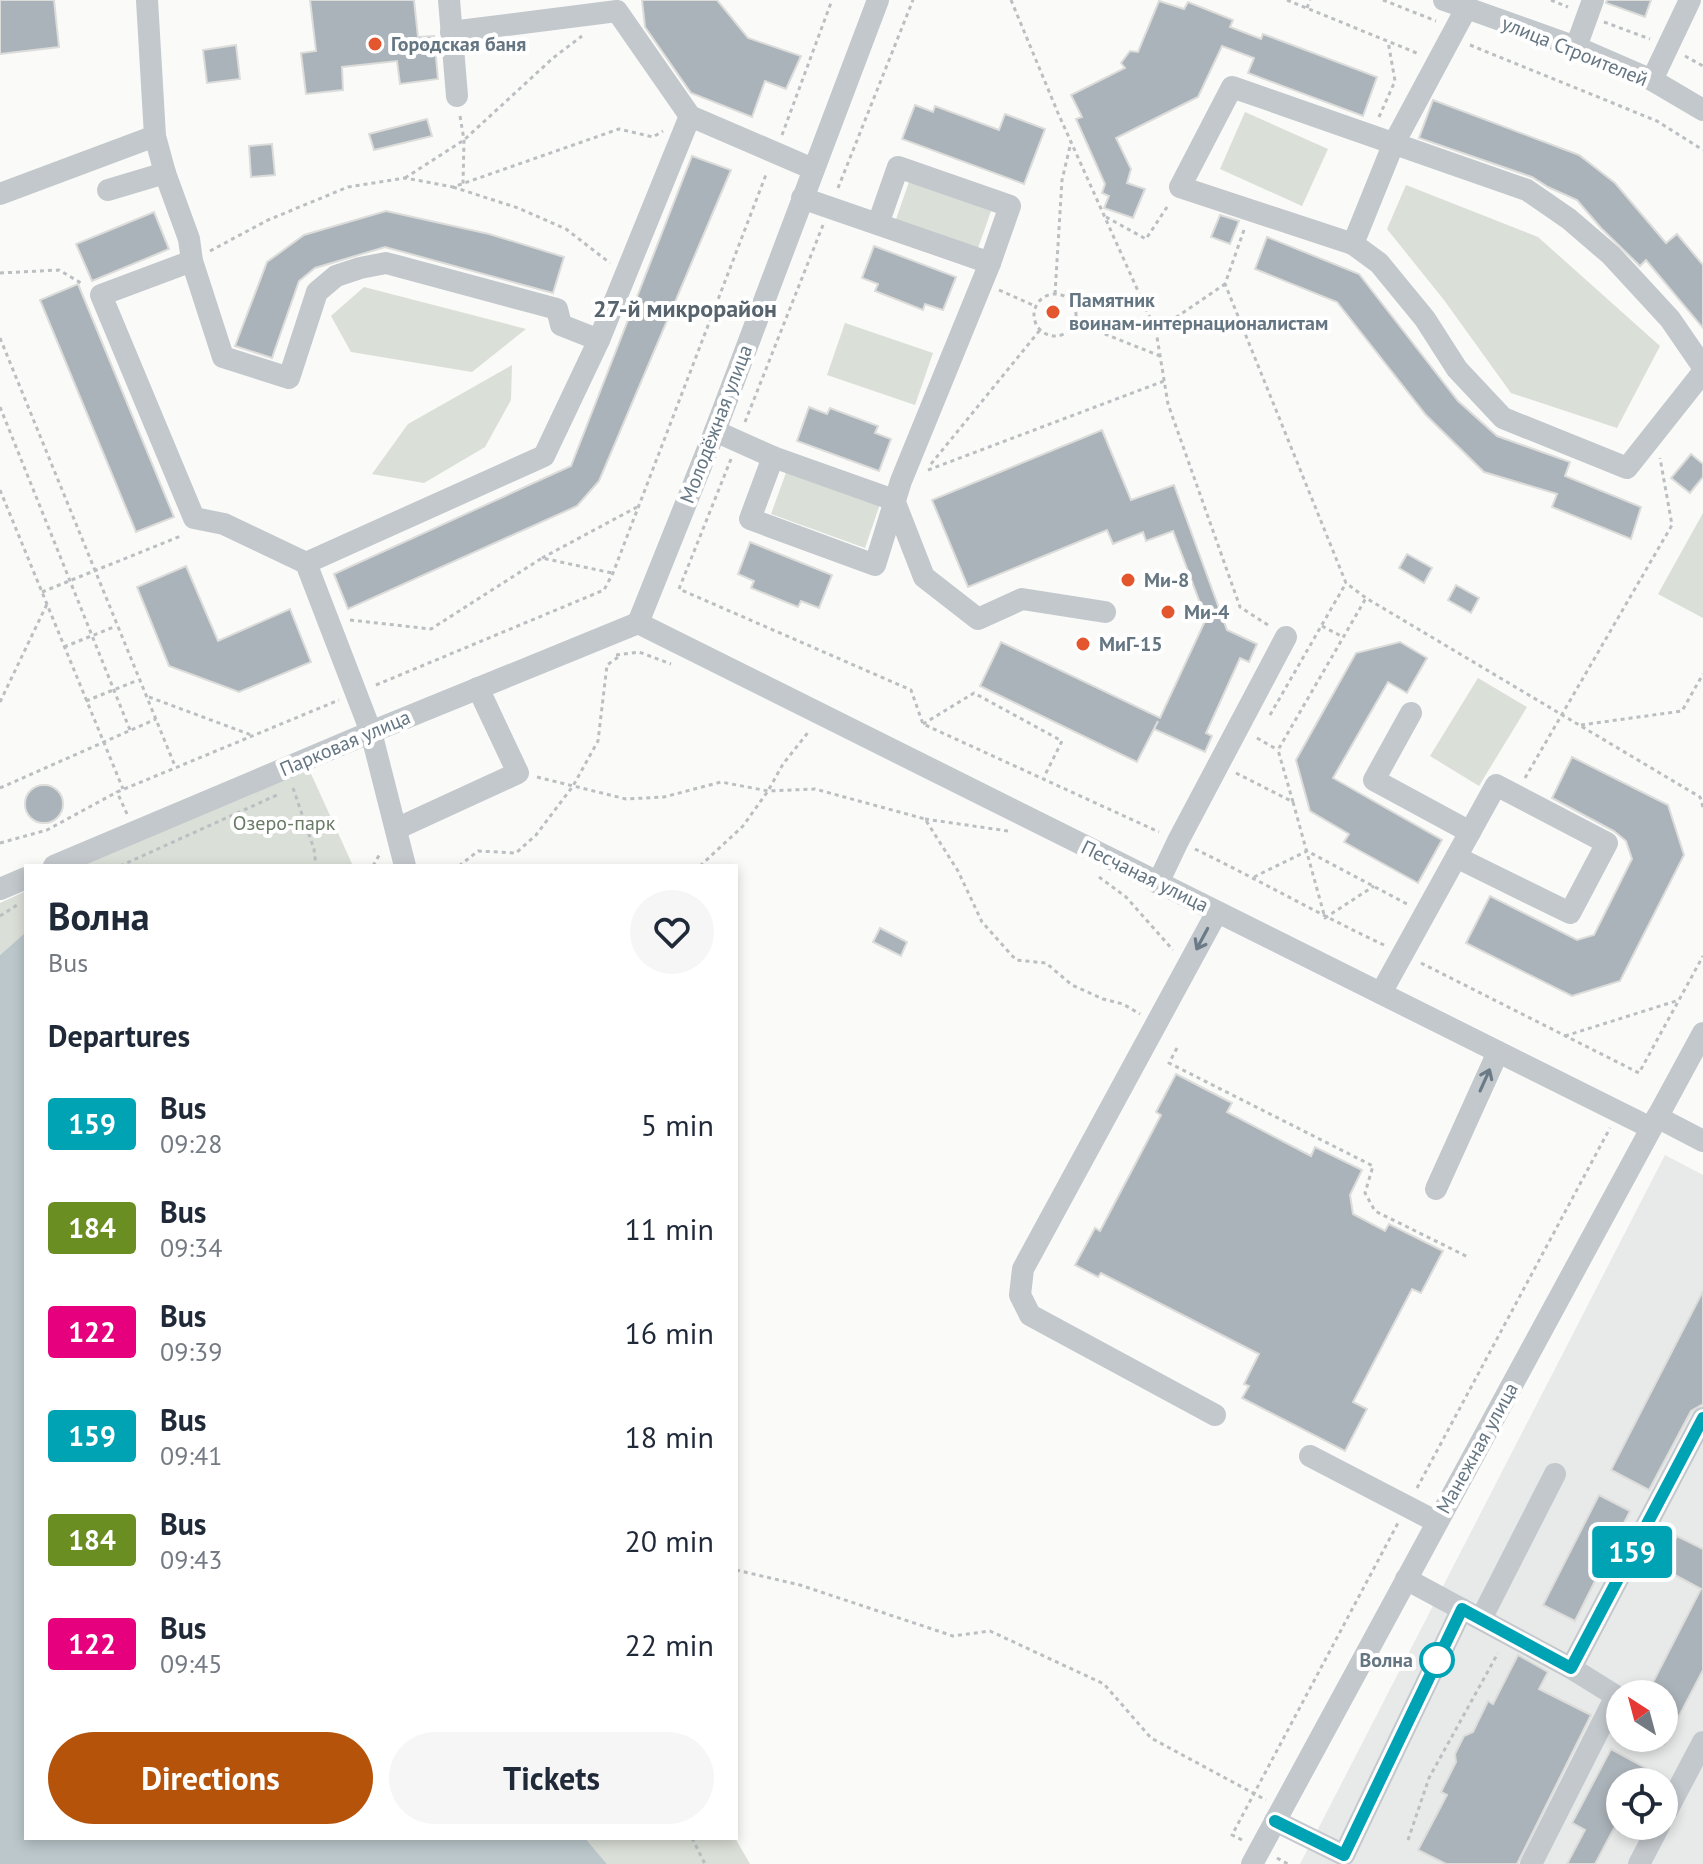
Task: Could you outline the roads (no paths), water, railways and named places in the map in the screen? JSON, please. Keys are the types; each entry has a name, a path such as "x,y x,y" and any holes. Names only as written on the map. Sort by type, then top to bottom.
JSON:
{"street":[{"path":"147,0 155,136 223,357 289,378 317,292 336,276 386,263 557,309 561,325 599,340"},
{"path":"449,0 457,96"},
{"name":"Молодёжная улица","path":"645,627 715,431 878,0"},
{"name":"улица Строителей","path":"1444,0 1576,47 1652,80 1703,110"},
{"path":"1652,80 1690,0"},
{"path":"1576,47 1590,8"},
{"path":"1353,244 1393,145 1466,9"},
{"path":"451,32 617,11 690,116 813,169"},
{"path":"1232,87 1393,145 1527,190 1569,219 1611,255 1670,319 1703,370 1627,468 1503,418 1457,369 1425,319 1379,263 1353,244 1180,187 1232,87"},
{"path":"306,563 544,456 599,340 690,116"},
{"path":"0,194 155,136"},
{"path":"773,457 750,519 875,565 894,500 1010,206 898,167 878,224"},
{"path":"108,190 165,173"},
{"path":"802,198 878,224 986,273"},
{"path":"192,261 101,295 194,518 224,524 306,563 371,732 405,864"},
{"path":"715,431 773,457 894,500 924,577 978,619 1022,599 1105,612"},
{"name":"Парковая улица","path":"59,864 478,688 645,627"},
{"name":"Песчаная улица","path":"645,627 1498,1052 1703,1141"},
{"path":"1158,883 1286,637"},
{"path":"396,829 518,773 478,688"},
{"path":"1411,713 1374,780 1470,832"},
{"path":"1381,993 1403,954 1456,857 1496,785 1607,843 1570,913 1456,857"},
{"path":"0,889 24,879"},
{"path":"1215,1415 1030,1315 1020,1295 1023,1269 1217,912"},
{"name":"Манежная улица","path":"1252,1864 1703,1033"},
{"path":"1436,1189 1498,1052"},
{"path":"1571,1668 1703,1418"},
{"path":"1310,1456 1437,1522"},
{"path":"1278,1814 1344,1855 1471,1614 1555,1474"},
{"path":"1406,1579 1571,1668 1616,1696 1531,1864"},
{"path":"1678,1789 1703,1742"},
{"path":"1639,1864 1652,1840"}],"place":[{"name":"Городская баня","path":"375,44"},
{"name":"Памятник воинам-интернационалистам","path":"1053,312"},
{"name":"Ми-8","path":"1128,580"},
{"name":"Ми-4","path":"1168,612"},
{"name":"МиГ-15","path":"1083,644"},
{"name":"Волна","path":"1437,1660"}],"district":[{"name":"27-й микрорайон","path":"685,308"}],"park label":[{"name":"Озеро-парк","path":"284,823"}]}
